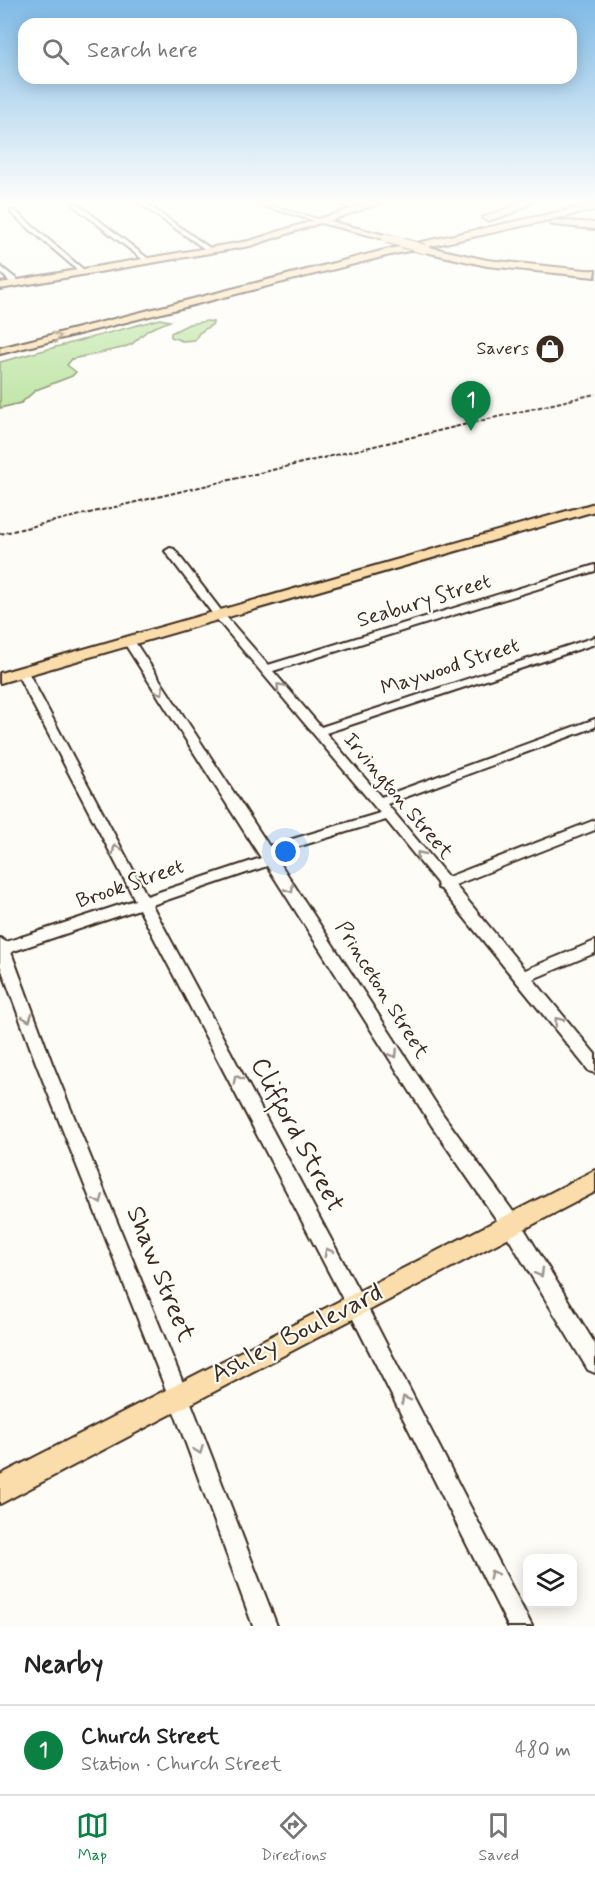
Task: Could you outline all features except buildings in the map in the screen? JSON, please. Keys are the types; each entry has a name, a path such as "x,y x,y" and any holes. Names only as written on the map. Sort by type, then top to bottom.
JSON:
{"highway":[{"path":"0,341 252,278"},
{"path":"0,351 292,278"}],"main road":[{"path":"0,286 47,278"},
{"path":"0,678 595,507"},
{"name":"Ashley Boulevard","path":"0,1490 510,1222 595,1180"}],"street":[{"path":"11,278 16,283"},
{"name":"Irvington Street","path":"170,551 219,615 389,815 443,884 595,1066"},
{"name":"Seabury Street","path":"265,670 595,568"},
{"name":"Maywood Street","path":"318,732 595,640"},
{"name":"Princeton Street","path":"129,641 438,1121 510,1222 595,1363"},
{"name":"Clifford Street","path":"22,672 355,1304 520,1626"},
{"path":"378,803 595,723"},
{"name":"Brook Street","path":"2,955 143,901 389,815"},
{"path":"443,884 595,825"},
{"path":"522,977 595,947"},
{"name":"Shaw Street","path":"2,955 178,1395 265,1626"}],"green space":[{"path":"160,319 170,321 148,330 132,344 122,348 72,359 67,365 76,372 72,376 36,390 21,403 0,408 0,362"},
{"path":"207,321 213,324 199,333 195,340 182,341 171,337 171,333 189,324"}],"railway":[{"path":"0,534 595,394"}],"place":[{"name":"Savers","path":"550,349"},
{"name":"Church Street","path":"471,431"}]}
